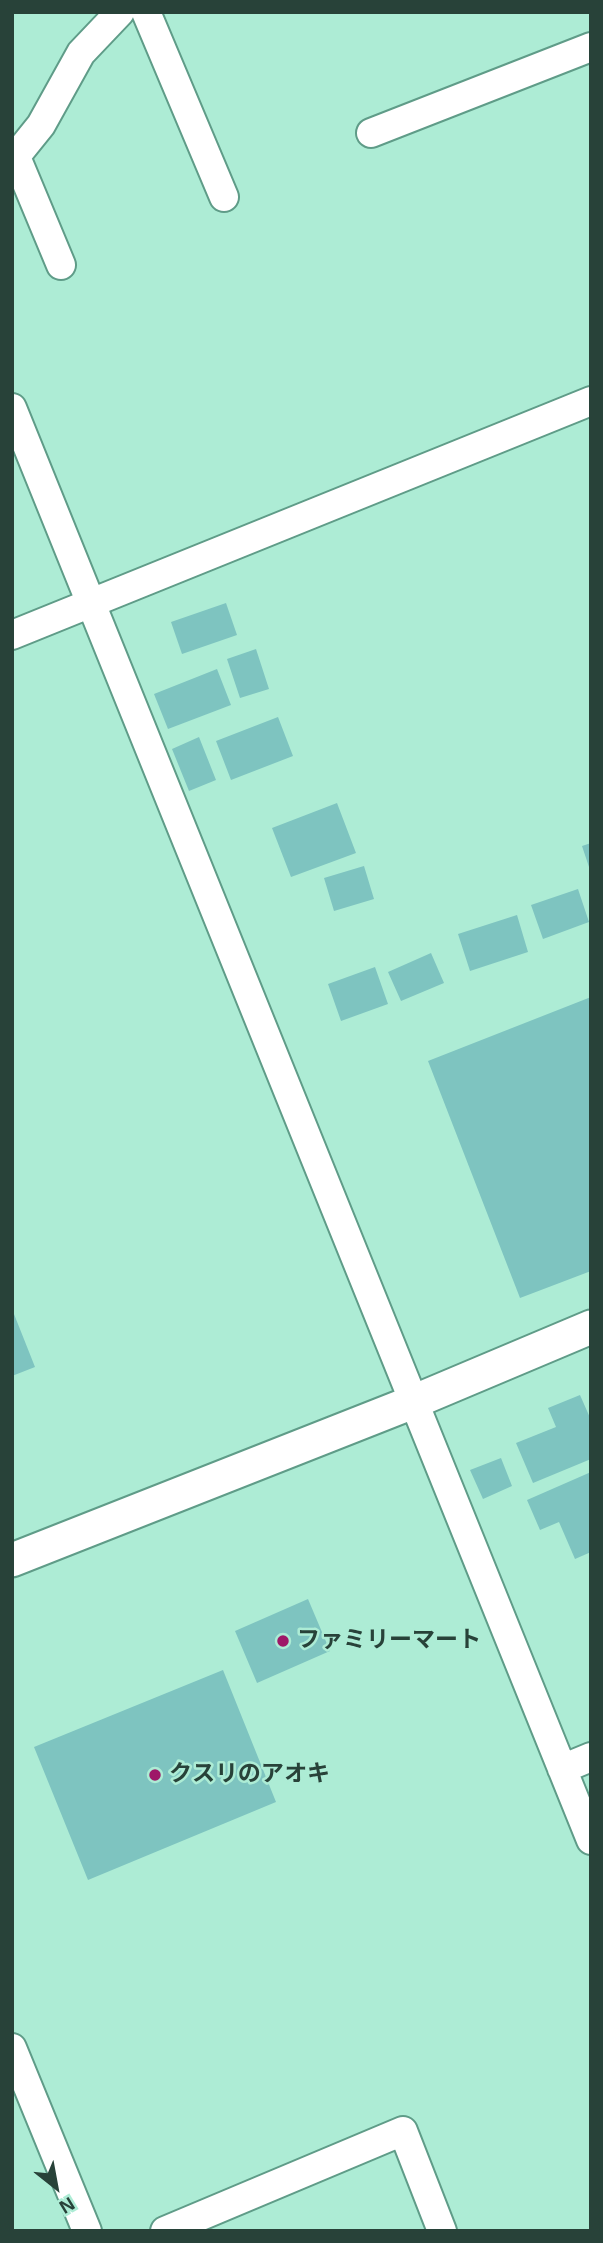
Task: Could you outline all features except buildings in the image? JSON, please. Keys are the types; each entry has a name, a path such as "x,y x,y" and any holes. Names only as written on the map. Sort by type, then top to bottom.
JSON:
{"street":[{"path":"61,265 14,159 41,125 81,53 120,12"},
{"path":"146,12 224,197"},
{"path":"371,133 591,47"},
{"path":"12,635 591,401"},
{"path":"12,408 591,1840"},
{"path":"12,1560 413,1402 591,1327"},
{"path":"562,1769 591,1757"},
{"path":"12,2048 87,2231"},
{"path":"164,2231 402,2131 442,2231"}],"place":[{"name":"ファミリーマート","path":"283,1641"},
{"name":"クスリのアオキ","path":"155,1775"}]}
